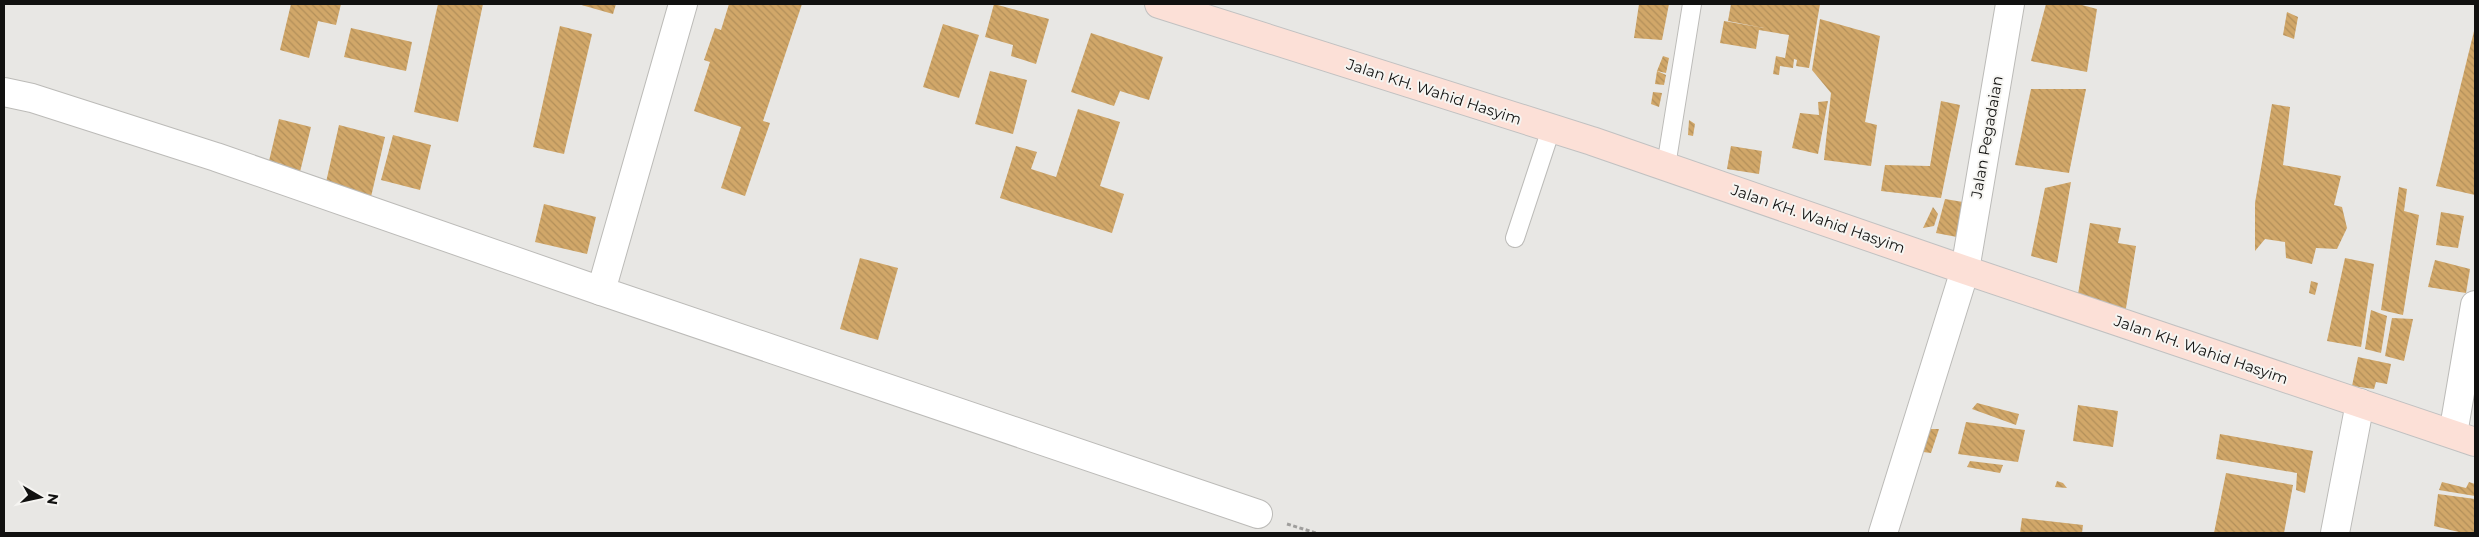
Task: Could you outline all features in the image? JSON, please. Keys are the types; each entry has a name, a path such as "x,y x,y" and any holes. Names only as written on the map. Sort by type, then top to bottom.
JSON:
{"main road":[{"name":"Jalan KH. Wahid Hasyim","path":"1159,4 1666,166 1965,270 2464,438"}],"street":[{"path":"601,291 683,4"},
{"name":"Jalan Pegadaian","path":"1883,533 1965,270 2010,4"},
{"path":"4,92 32,98 216,157 601,291 1258,514"},
{"path":"2464,438 2475,305"},
{"path":"2334,533 2360,403"}],"lane":[{"path":"1666,166 1692,4"},
{"path":"1516,238 1551,129"}],"building":[{"path":"291,4 341,4 336,25 318,21 309,58 280,50"},
{"path":"438,4 483,4 458,122 414,112"},
{"path":"578,4 616,4 613,14"},
{"path":"729,4 802,4 763,121 770,123 745,196 721,188 741,127 694,111 710,62 704,60 715,28 721,30"},
{"path":"994,4 1049,19 1036,64 1011,56 1013,45 985,37"},
{"path":"1639,4 1669,4 1662,40 1634,38"},
{"path":"1731,4 1820,4 1809,68 1796,66 1797,60 1794,59 1793,68 1780,66 1779,75 1773,74 1776,56 1785,58 1789,35 1759,30 1756,49 1720,43 1724,21 1764,28 1728,21"},
{"path":"2046,4 2078,4 2097,9 2087,72 2031,61"},
{"path":"2287,12 2298,17 2294,39 2283,35"},
{"path":"1820,19 1880,36 1865,122 1877,125 1871,166 1824,160 1831,93 1812,70"},
{"path":"943,24 979,35 959,98 923,87"},
{"path":"560,26 592,34 564,154 533,147"},
{"path":"2475,27 2475,195 2436,186"},
{"path":"351,28 412,42 406,71 344,57"},
{"path":"1091,33 1163,57 1149,100 1120,91 1114,106 1071,92"},
{"path":"1663,56 1669,58 1666,73 1657,71"},
{"path":"990,71 1027,80 1013,134 975,124"},
{"path":"1657,71 1666,75 1664,85 1655,84"},
{"path":"2031,89 2086,89 2069,173 2015,165"},
{"path":"1653,92 1662,93 1659,107 1651,104"},
{"path":"1828,101 1818,154 1792,148 1800,113 1819,115 1818,102"},
{"path":"1941,101 1960,105 1941,198 1881,191 1885,165 1930,166"},
{"path":"2272,104 2290,107 2283,165 2341,176 2334,205 2342,207 2347,228 2337,249 2316,248 2312,264 2286,258 2285,242 2265,239 2255,251 2255,203"},
{"path":"1078,109 1120,122 1100,186 1124,194 1112,233 1000,198 1016,146 1037,152 1031,169 1056,177"},
{"path":"279,119 311,127 299,176 280,171 282,164 269,161"},
{"path":"1689,120 1695,124 1693,136 1688,135"},
{"path":"339,125 385,137 370,201 324,191"},
{"path":"393,135 431,145 420,190 381,180"},
{"path":"1731,146 1762,151 1759,174 1727,169"},
{"path":"2071,182 2057,263 2031,256 2045,188"},
{"path":"2399,187 2407,189 2404,211 2419,215 2403,315 2381,310"},
{"path":"1945,199 1963,202 1957,237 1936,233"},
{"path":"544,204 596,217 587,254 535,242"},
{"path":"1933,207 1938,214 1934,226 1923,228"},
{"path":"2441,212 2464,216 2458,248 2436,245"},
{"path":"2090,223 2121,228 2118,243 2136,246 2125,314 2076,306"},
{"path":"860,258 898,268 878,340 840,329"},
{"path":"2345,258 2374,264 2361,347 2327,341"},
{"path":"2435,260 2470,269 2466,293 2428,287"},
{"path":"2311,281 2318,283 2315,295 2309,293"},
{"path":"2371,310 2387,316 2381,353 2365,349"},
{"path":"2392,318 2413,319 2404,361 2385,356"},
{"path":"2358,357 2391,364 2387,384 2376,382 2374,389 2352,386"},
{"path":"1977,403 2019,414 2016,425 1972,409"},
{"path":"2078,405 2118,411 2113,447 2073,441"},
{"path":"1966,422 2025,430 2018,462 1958,454"},
{"path":"1930,429 1939,429 1931,453 1923,452"},
{"path":"2220,434 2313,451 2305,493 2296,490 2297,473 2216,459"},
{"path":"1970,461 2003,465 2000,473 1967,467"},
{"path":"2226,473 2293,485 2284,533 2214,533"},
{"path":"2057,481 2063,483 2067,488 2055,487"},
{"path":"2442,482 2466,488 2469,482 2475,484 2475,496 2439,490"},
{"path":"2438,494 2475,499 2475,533 2463,533 2434,526"},
{"path":"2022,518 2083,525 2082,533 2020,533"}]}
